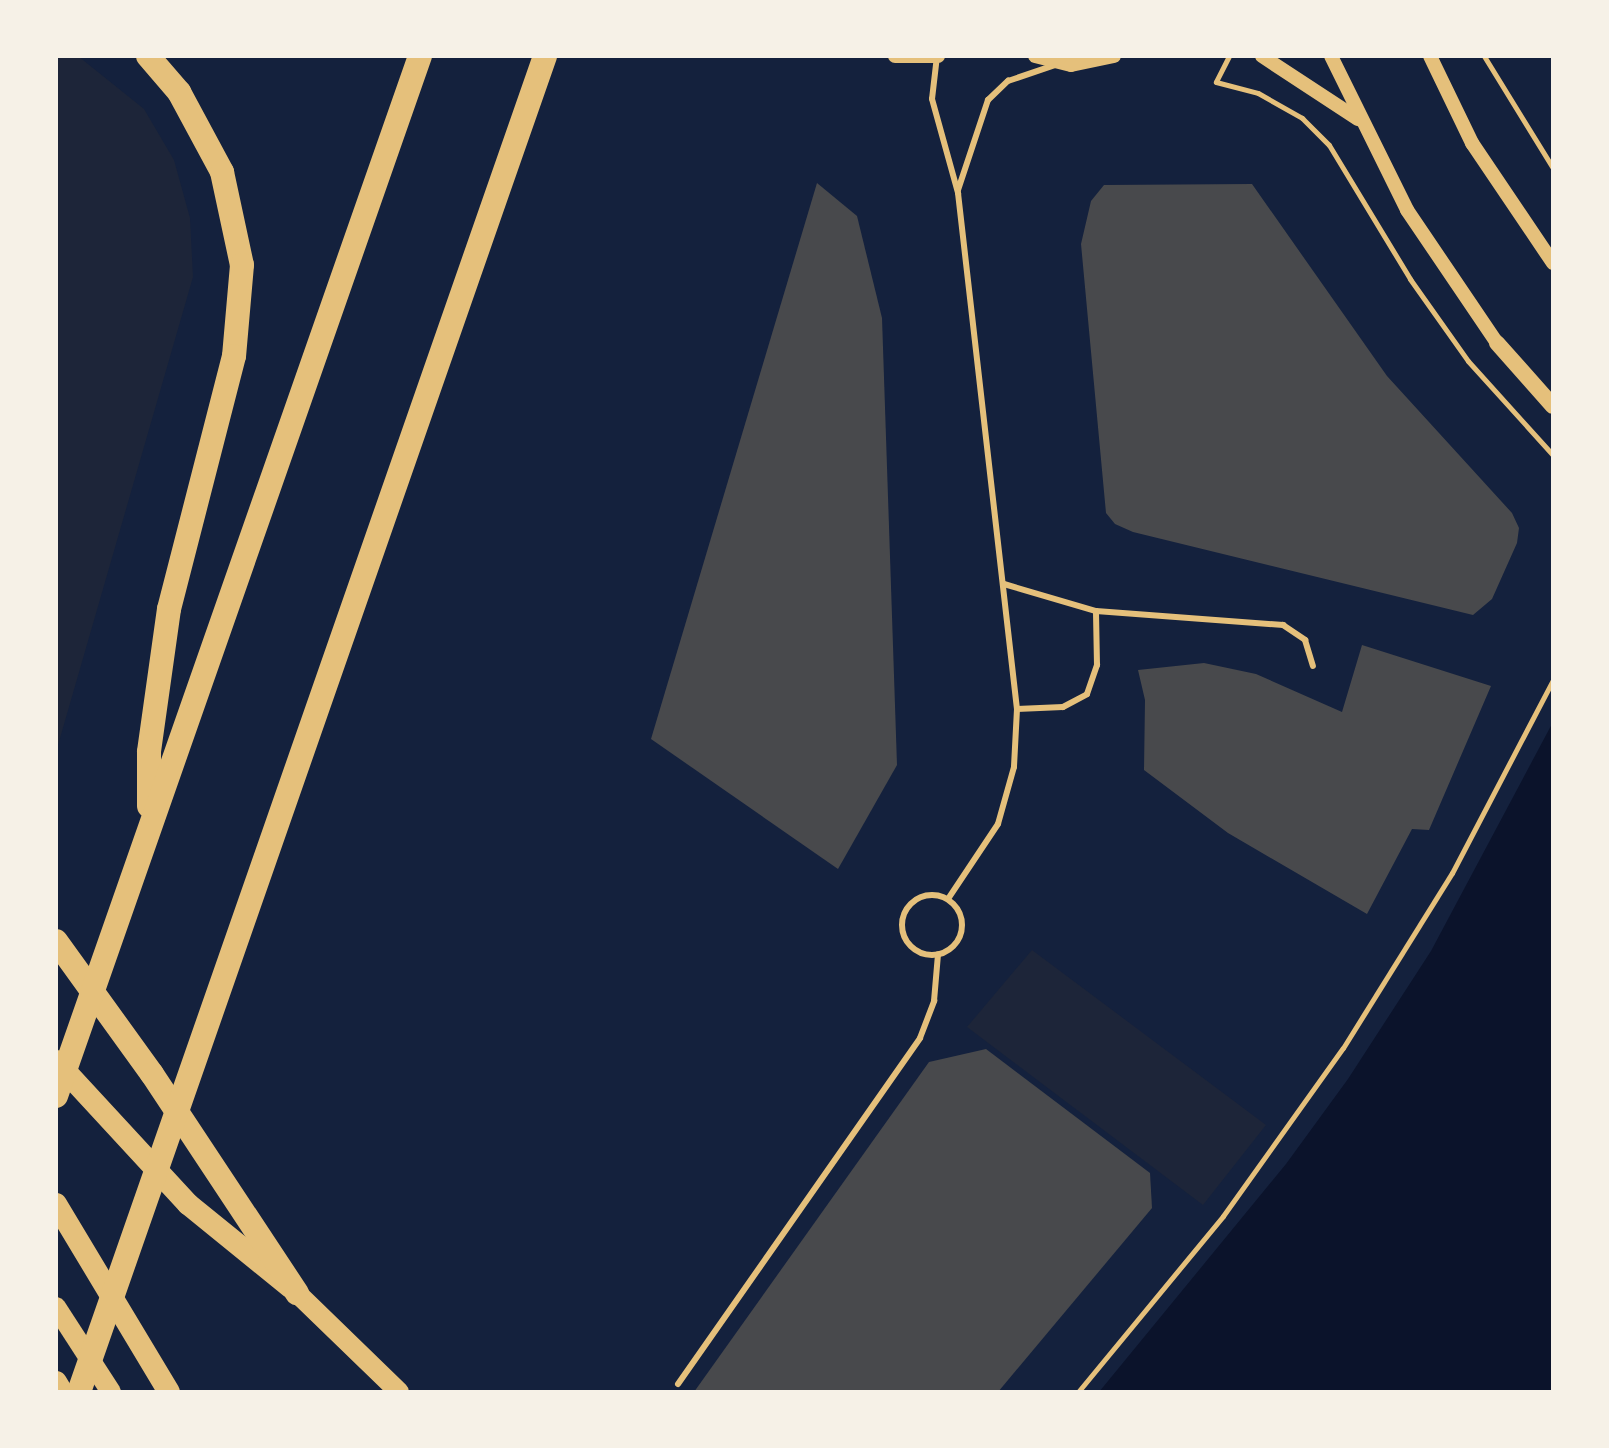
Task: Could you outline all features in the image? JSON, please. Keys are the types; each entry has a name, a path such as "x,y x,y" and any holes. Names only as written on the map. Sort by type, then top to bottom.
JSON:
{"highway":[{"path":"148,56 179,92 216,158 235,220 242,265 234,356 169,609 157,679 148,827"},
{"path":"56,1096 420,56"},
{"path":"79,1392 545,56"},
{"path":"56,941 297,1293"},
{"path":"56,1053 85,1015"},
{"path":"56,1061 188,1204 297,1293"},
{"path":"56,1204 169,1392"},
{"path":"56,1382 62,1392"}],"main road":[{"path":"1497,343 1553,406"},
{"path":"297,1293 399,1392"},
{"path":"56,1307 111,1392"}],"street":[{"path":"895,56 938,56"},
{"path":"1035,56 1057,64 1114,56"},
{"path":"1262,56 1358,119"},
{"path":"1331,56 1358,119 1407,210 1497,343"},
{"path":"1430,56 1472,143 1553,263"}],"lane":[{"path":"938,56 932,99 958,193 1017,709 1014,767 998,824 948,899"},
{"path":"958,193 988,100 1008,81 1057,64"},
{"path":"1004,584 1096,611 1283,625 1305,640 1313,666"},
{"path":"1017,709 1063,707 1087,694 1097,665 1096,611"},
{"path":"917,898 948,899 960,913 961,930 953,946 938,954 917,951 901,924 917,898"},
{"path":"678,1384 920,1038 934,1001 938,954"}],"path":[{"path":"1229,56 1216,82 1258,93 1302,118 1329,145 1410,279 1468,361 1553,455"},
{"path":"1484,56 1553,168"},
{"path":"1078,1392 1223,1216 1343,1048 1452,873 1553,680"}],"shaded area":[{"path":"56,56 78,56 144,109 174,160 190,218 193,277 56,752"},
{"path":"1553,722 1553,1392 1099,1392 1286,1164 1348,1079 1431,951"},
{"path":"1032,950 1266,1125 1203,1205 967,1027"}],"building":[{"path":"817,183 857,216 882,318 897,765 838,869 651,739"},
{"path":"1252,184 1387,376 1512,513 1519,528 1517,543 1492,599 1473,615 1133,532 1115,524 1106,513 1081,244 1091,201 1104,185"},
{"path":"1362,645 1491,686 1429,830 1412,829 1367,914 1228,833 1144,770 1145,700 1138,670 1204,663 1256,674 1342,712"},
{"path":"986,1049 1150,1173 1152,1208 998,1392 694,1392 929,1062"}]}
